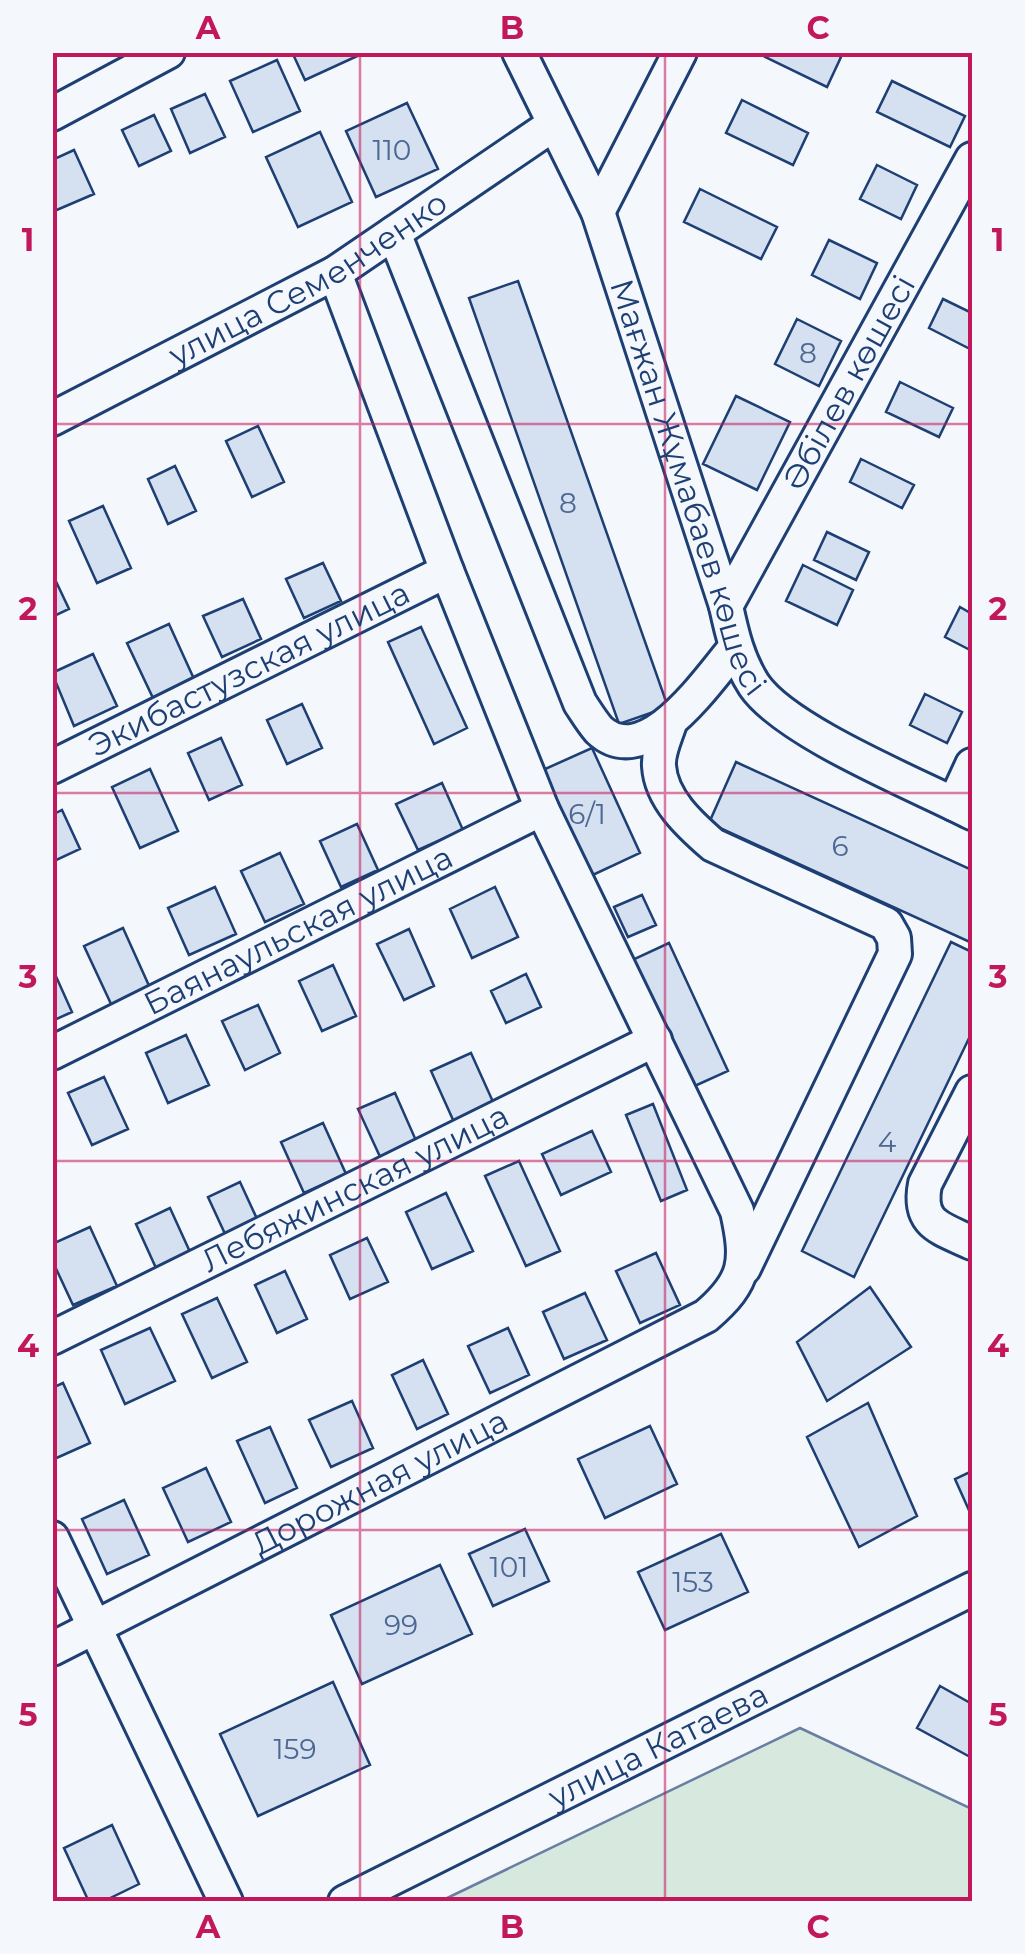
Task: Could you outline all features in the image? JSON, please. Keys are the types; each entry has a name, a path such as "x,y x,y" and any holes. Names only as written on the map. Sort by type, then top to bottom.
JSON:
{"street":[{"path":"52,114 168,52"},
{"name":"Мағжан Жұмабаев көшесі","path":"518,52 598,212 726,606 735,648 756,687 788,720 963,808"},
{"path":"598,212 680,52"},
{"name":"улица Семенченко","path":"52,419 336,273 554,124"},
{"name":"Әбілев көшесі","path":"726,606 972,158"},
{"path":"394,233 580,704 600,732 619,740 642,738 669,726"},
{"path":"336,273 447,571 542,809 737,1211 745,1249 742,1273"},
{"name":"Экибастузская улица","path":"52,766 447,571"},
{"path":"735,648 669,726 658,763 665,790 691,826 714,846 886,924 894,938 895,954 742,1273"},
{"path":"963,808 972,765"},
{"name":"Баянаульская улица","path":"52,1053 542,809"},
{"name":"Лебяжинская улица","path":"52,1338 655,1040"},
{"path":"972,1092 926,1184 922,1200 932,1223 972,1243"},
{"name":"Дорожная улица","path":"52,1649 706,1316 729,1296 742,1273"},
{"path":"52,1538 226,1902"},
{"name":"улица Катаева","path":"345,1902 972,1589"}],"shaded area":[{"path":"800,1728 972,1809 972,1901 441,1901"}],"building":[{"path":"292,52 366,52 305,80"},
{"path":"767,52 832,52 841,57 827,87 765,57"},
{"path":"277,60 300,111 253,132 230,81"},
{"path":"892,81 965,116 950,147 877,112"},
{"path":"205,94 225,137 190,153 171,109"},
{"path":"742,100 808,133 793,165 726,133"},
{"path":"407,103 438,169 376,197 346,131"},
{"path":"154,115 171,151 139,166 122,130"},
{"path":"320,132 352,202 298,227 266,157"},
{"path":"74,150 94,194 52,212 52,160"},
{"path":"877,165 917,185 901,219 860,199"},
{"path":"700,189 777,227 761,259 684,222"},
{"path":"829,240 877,263 860,299 812,275"},
{"path":"518,281 668,707 619,724 469,298"},
{"path":"943,299 972,313 972,350 929,328"},
{"path":"797,319 841,341 819,386 775,364"},
{"path":"900,382 953,408 939,437 886,412"},
{"path":"736,396 790,422 757,490 703,464"},
{"path":"258,426 284,482 252,497 226,441"},
{"path":"861,459 914,485 902,508 850,482"},
{"path":"175,466 196,511 168,524 148,479"},
{"path":"103,506 131,568 97,583 69,521"},
{"path":"827,532 869,552 856,580 814,560"},
{"path":"323,563 341,601 304,618 286,579"},
{"path":"803,565 853,590 837,625 786,601"},
{"path":"52,573 69,609 52,617"},
{"path":"243,599 261,639 222,657 203,616"},
{"path":"960,607 972,614 972,651 945,637"},
{"path":"169,624 194,679 153,698 127,643"},
{"path":"421,627 467,728 434,744 388,642"},
{"path":"93,654 117,706 74,726 52,673"},
{"path":"925,694 962,712 947,743 910,725"},
{"path":"302,704 322,748 287,764 267,720"},
{"path":"221,738 242,785 209,800 188,753"},
{"path":"592,748 640,853 582,880 534,774"},
{"path":"736,762 972,870 972,943 709,823"},
{"path":"150,769 178,831 140,848 112,787"},
{"path":"442,783 463,830 418,850 396,804"},
{"path":"62,810 80,849 52,862 52,815"},
{"path":"357,824 378,870 341,887 320,841"},
{"path":"280,853 304,904 265,922 241,871"},
{"path":"215,887 236,934 189,955 168,908"},
{"path":"495,887 518,937 472,958 450,909"},
{"path":"642,895 656,925 628,937 614,907"},
{"path":"123,928 150,988 112,1006 84,946"},
{"path":"409,929 434,986 404,1000 377,944"},
{"path":"951,942 972,952 972,1032 854,1277 802,1251"},
{"path":"669,943 728,1071 688,1089 630,961"},
{"path":"333,965 356,1016 322,1031 299,981"},
{"path":"52,973 72,1012 52,1021"},
{"path":"526,974 541,1007 506,1023 491,991"},
{"path":"258,1005 280,1053 245,1070 222,1021"},
{"path":"186,1035 209,1085 168,1103 146,1053"},
{"path":"471,1053 494,1104 454,1122 431,1071"},
{"path":"104,1077 128,1129 92,1145 68,1093"},
{"path":"395,1093 418,1145 382,1161 358,1109"},
{"path":"653,1104 687,1190 661,1201 626,1115"},
{"path":"323,1123 346,1174 304,1193 281,1142"},
{"path":"592,1131 611,1172 561,1195 542,1154"},
{"path":"519,1161 560,1251 526,1266 485,1176"},
{"path":"240,1182 258,1221 226,1236 208,1197"},
{"path":"446,1193 473,1251 432,1269 406,1212"},
{"path":"170,1208 190,1252 156,1268 136,1224"},
{"path":"90,1227 117,1286 73,1305 52,1260 52,1244"},
{"path":"367,1238 388,1282 350,1299 330,1255"},
{"path":"656,1253 680,1305 640,1323 616,1271"},
{"path":"285,1271 307,1319 277,1333 255,1285"},
{"path":"870,1287 911,1347 827,1401 797,1342"},
{"path":"585,1293 607,1340 564,1359 543,1312"},
{"path":"217,1298 247,1362 212,1378 182,1314"},
{"path":"150,1328 175,1381 125,1404 101,1350"},
{"path":"508,1328 529,1375 490,1393 468,1346"},
{"path":"423,1360 448,1414 417,1429 392,1375"},
{"path":"63,1383 90,1443 52,1460 52,1388"},
{"path":"352,1401 373,1448 331,1467 309,1420"},
{"path":"868,1403 917,1516 859,1547 807,1437"},
{"path":"650,1426 677,1484 605,1518 578,1459"},
{"path":"270,1427 297,1488 265,1503 237,1441"},
{"path":"206,1468 231,1522 188,1542 163,1488"},
{"path":"972,1471 972,1517 955,1479"},
{"path":"124,1500 149,1555 107,1574 82,1519"},
{"path":"525,1529 549,1581 493,1606 469,1554"},
{"path":"721,1534 748,1592 665,1630 638,1572"},
{"path":"440,1565 472,1634 362,1684 331,1615"},
{"path":"333,1682 370,1765 258,1816 220,1734"},
{"path":"940,1686 972,1704 972,1758 917,1728"},
{"path":"112,1825 139,1884 102,1902 89,1902 64,1848"}]}
